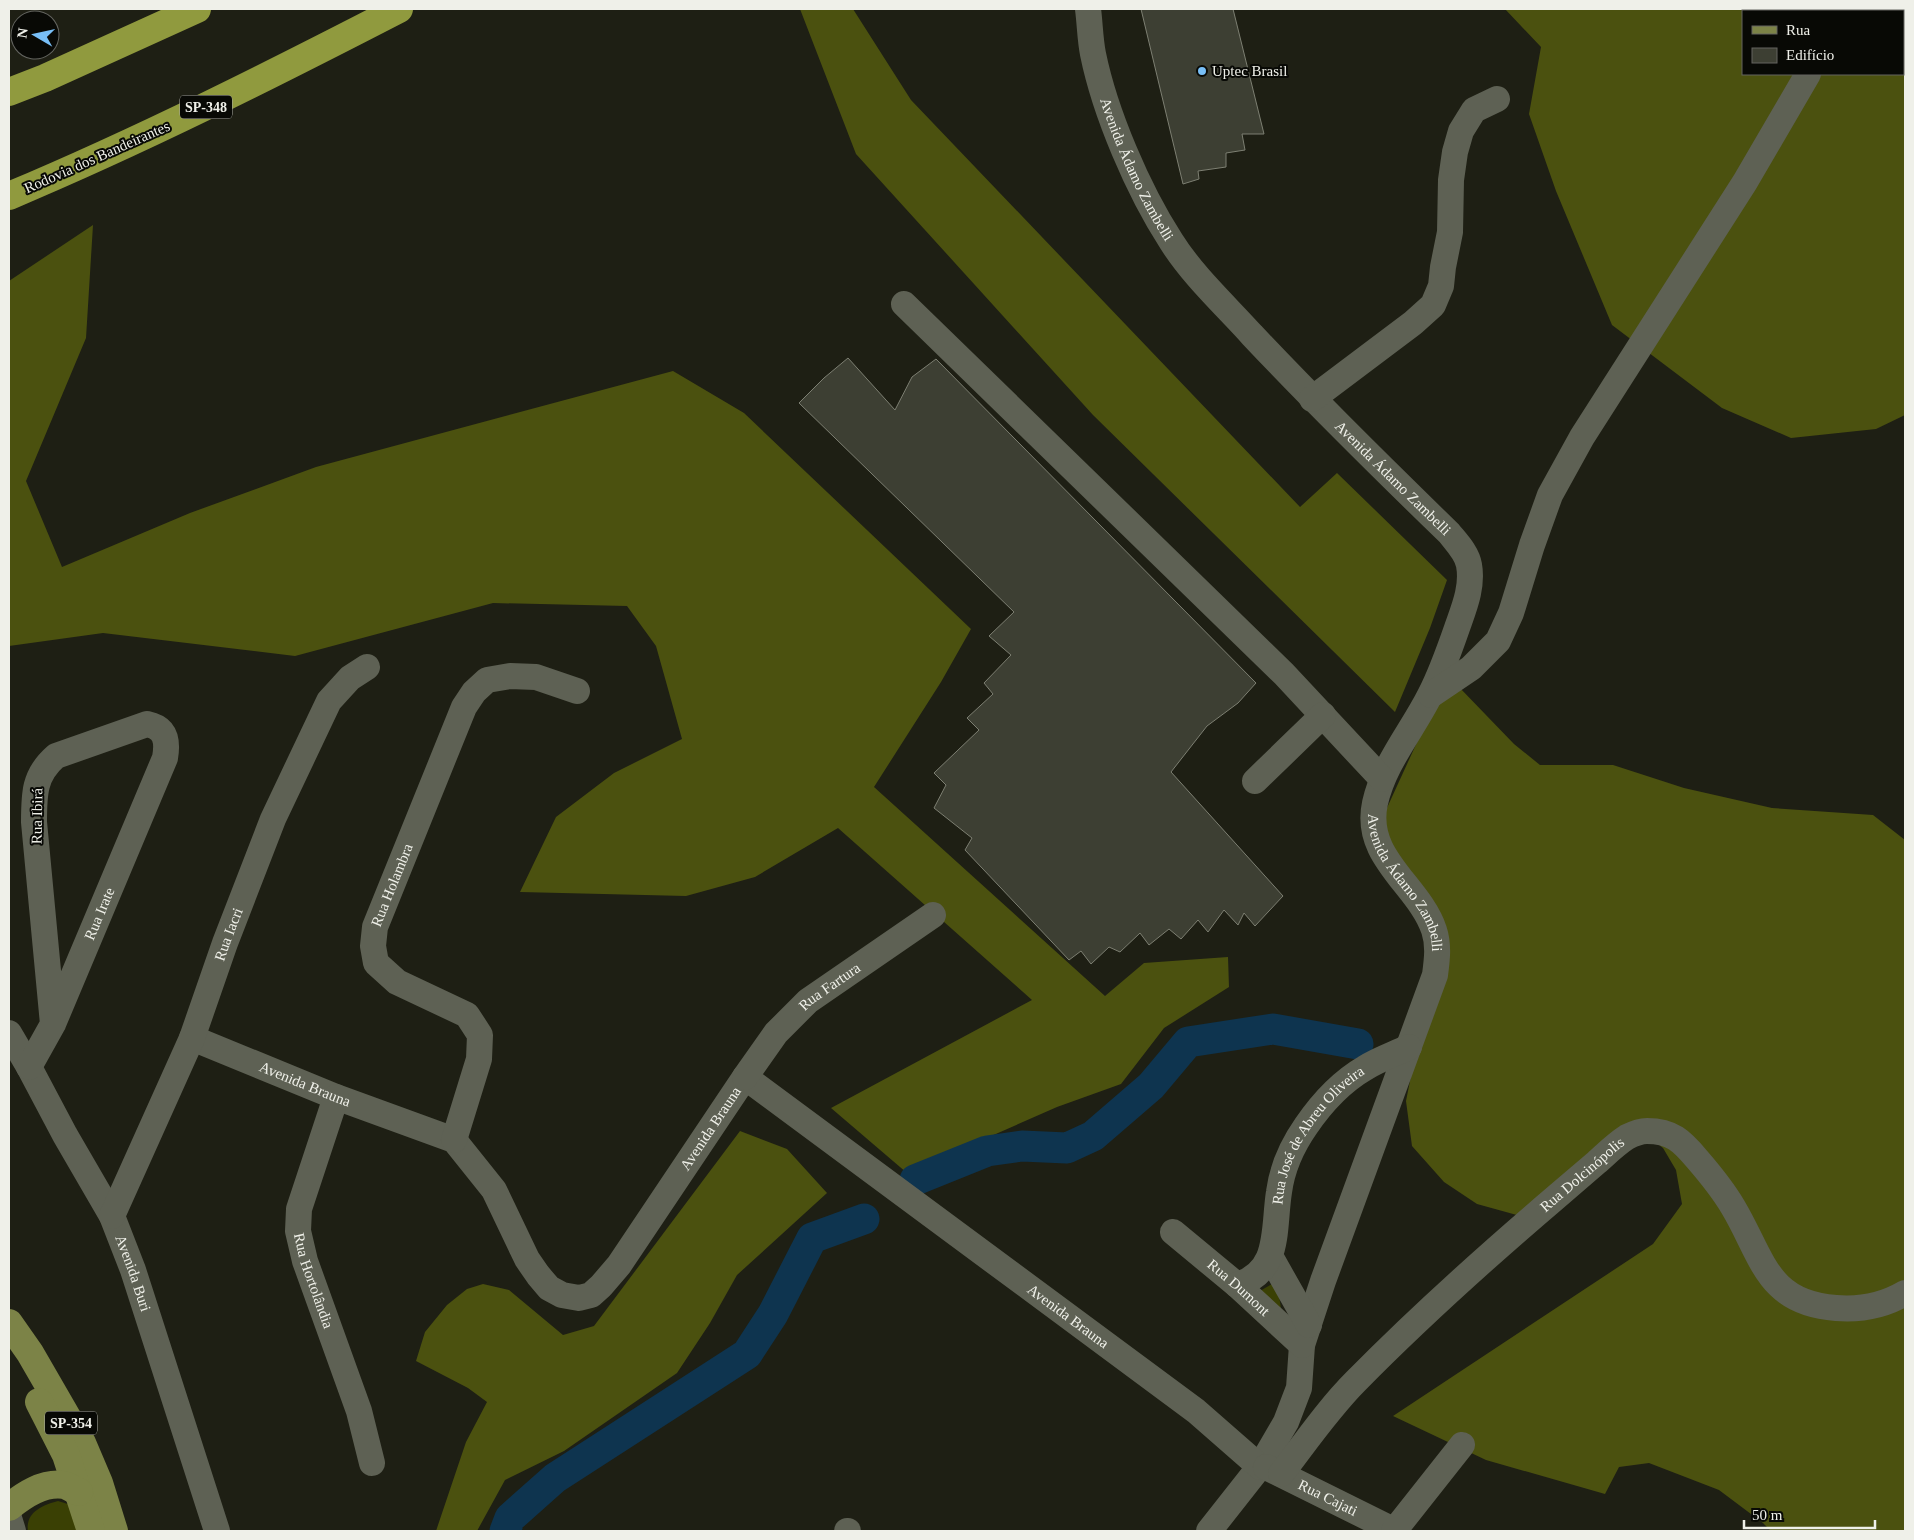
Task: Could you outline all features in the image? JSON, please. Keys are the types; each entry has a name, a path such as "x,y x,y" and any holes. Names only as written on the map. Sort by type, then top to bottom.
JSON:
{"highway":[{"path":"9,92 45,78 197,9"},
{"name":"Rodovia dos Bandeirantes","path":"9,196 78,167 250,86 399,9"}],"main road":[{"name":"SP-354","path":"9,1323 30,1353 82,1443 99,1483 114,1531"},
{"name":"SP-354","path":"9,1337 17,1359 66,1455 92,1531"},
{"path":"9,1507 28,1493 46,1486 64,1485 79,1492"}],"street":[{"name":"Avenida Ádamo Zambelli","path":"1088,9 1093,52 1103,94 1152,209 1172,243 1204,283 1312,399 1449,533 1465,553 1469,565 1470,582 1468,595 1452,642 1431,695 1382,779 1372,822 1375,834 1388,861 1430,920 1437,943 1438,957 1435,975 1323,1281 1306,1335 1299,1388 1286,1422 1267,1468 1209,1531"},
{"path":"1431,695 1471,668 1498,641 1511,613 1550,495 1582,437 1745,182 1807,75"},
{"path":"1312,399 1413,323 1433,305 1441,286 1450,232 1451,180 1455,152 1461,131 1474,110 1497,99"},
{"path":"904,304 1284,674 1382,779"},
{"name":"Rua Iacri","path":"112,1216 192,1038 273,819 330,701 350,678 367,667"},
{"name":"Rua Holambra","path":"454,1140 480,1059 480,1034 467,1015 397,982 376,964 373,946 375,927 464,707 474,692 487,680 510,676 536,677 576,691"},
{"path":"1255,781 1323,715"},
{"name":"Rua Ibirá","path":"53,1024 34,822 34,798 38,776 47,763 56,756 147,724 155,726 164,734 167,746 165,758"},
{"name":"Rua Irate","path":"29,1067 53,1024 165,758"},
{"name":"Rua Fartura","path":"745,1077 776,1032 808,1001 933,915"},
{"name":"Avenida Buri","path":"9,1033 112,1216 133,1270 217,1531"},
{"name":"Avenida Brauna","path":"192,1038 336,1097 454,1140 494,1190 527,1260 538,1275 549,1288 562,1295 579,1298 591,1295 619,1265 745,1077 1196,1411 1267,1468"},
{"name":"Rua José de Abreu Oliveira","path":"1237,1285 1257,1275 1270,1256 1282,1176 1305,1127 1327,1099 1364,1068 1410,1047"},
{"name":"Rua Hortolândia","path":"336,1097 299,1209 298,1230 305,1261 359,1411 372,1463"},
{"name":"Rua Dolcinópolis","path":"1267,1468 1322,1420 1355,1382 1421,1318 1521,1227 1617,1144 1644,1130 1674,1136 1684,1143 1734,1207 1759,1260 1767,1272 1783,1290 1800,1301 1821,1307 1853,1310 1874,1307 1905,1293"},
{"name":"Rua Dumont","path":"1173,1232 1237,1285 1306,1335"},
{"path":"1270,1256 1306,1335"},
{"path":"1394,1531 1462,1445"},
{"name":"Rua Cajati","path":"1267,1468 1394,1531"},
{"path":"9,1518 13,1531"}],"green space":[{"path":"800,9 853,9 911,100 1300,507 1337,473 1447,580 1430,628 1395,712 1093,415 856,154"},
{"path":"1505,9 1905,9 1905,415 1876,429 1791,438 1722,408 1612,325 1556,191 1529,114 1541,47"},
{"path":"93,225 86,338 26,481 62,567 190,513 316,467 673,371 744,413 971,629 941,682 874,787 1105,996 1144,963 1228,957 1229,987 1164,1028 1121,1084 1057,1107 907,1173 831,1108 1032,1000 838,828 755,877 686,896 520,892 556,817 614,773 682,739 656,646 627,606 493,603 295,656 103,633 9,646 9,281"},
{"path":"1458,686 1514,744 1540,765 1613,765 1684,788 1772,808 1873,815 1905,840 1905,1531 1771,1531 1719,1490 1649,1463 1619,1467 1605,1494 1486,1460 1393,1416 1653,1244 1682,1204 1676,1170 1663,1148 1634,1126 1524,1217 1477,1204 1444,1182 1412,1146 1406,1101 1411,1076 1444,963 1385,839 1386,810 1435,703"},
{"path":"740,1131 787,1149 827,1193 737,1275 710,1323 677,1373 564,1451 505,1480 477,1531 436,1531 466,1442 487,1402 468,1388 416,1361 425,1332 447,1305 467,1289 483,1284 509,1290 563,1335 594,1326"},
{"path":"1277,1281 1281,1309 1253,1295"},
{"path":"58,1501 71,1505 81,1531 28,1531 29,1519 36,1510"}],"building":[{"name":"Uptec Brasil","path":"1141,9 1233,9 1264,134 1242,134 1245,150 1226,153 1226,167 1198,171 1199,179 1183,184"},
{"path":"848,358 895,410 912,377 936,359 1256,683 1238,703 1207,726 1171,772 1283,896 1255,926 1244,913 1238,925 1224,910 1208,932 1198,920 1181,939 1169,929 1149,945 1140,933 1120,952 1109,947 1091,964 1081,951 1069,960 965,850 972,838 934,808 946,785 934,773 979,730 967,718 993,694 984,683 1011,655 989,636 1014,612 799,403 824,378"}],"waterway":[{"path":"915,1180 987,1151 1022,1146 1067,1148 1093,1136 1151,1086 1188,1042 1273,1029 1358,1044"},
{"path":"505,1531 510,1518 555,1478 747,1354 773,1314 812,1238 864,1219"}],"place":[{"name":"Uptec Brasil","path":"1202,71"}]}
